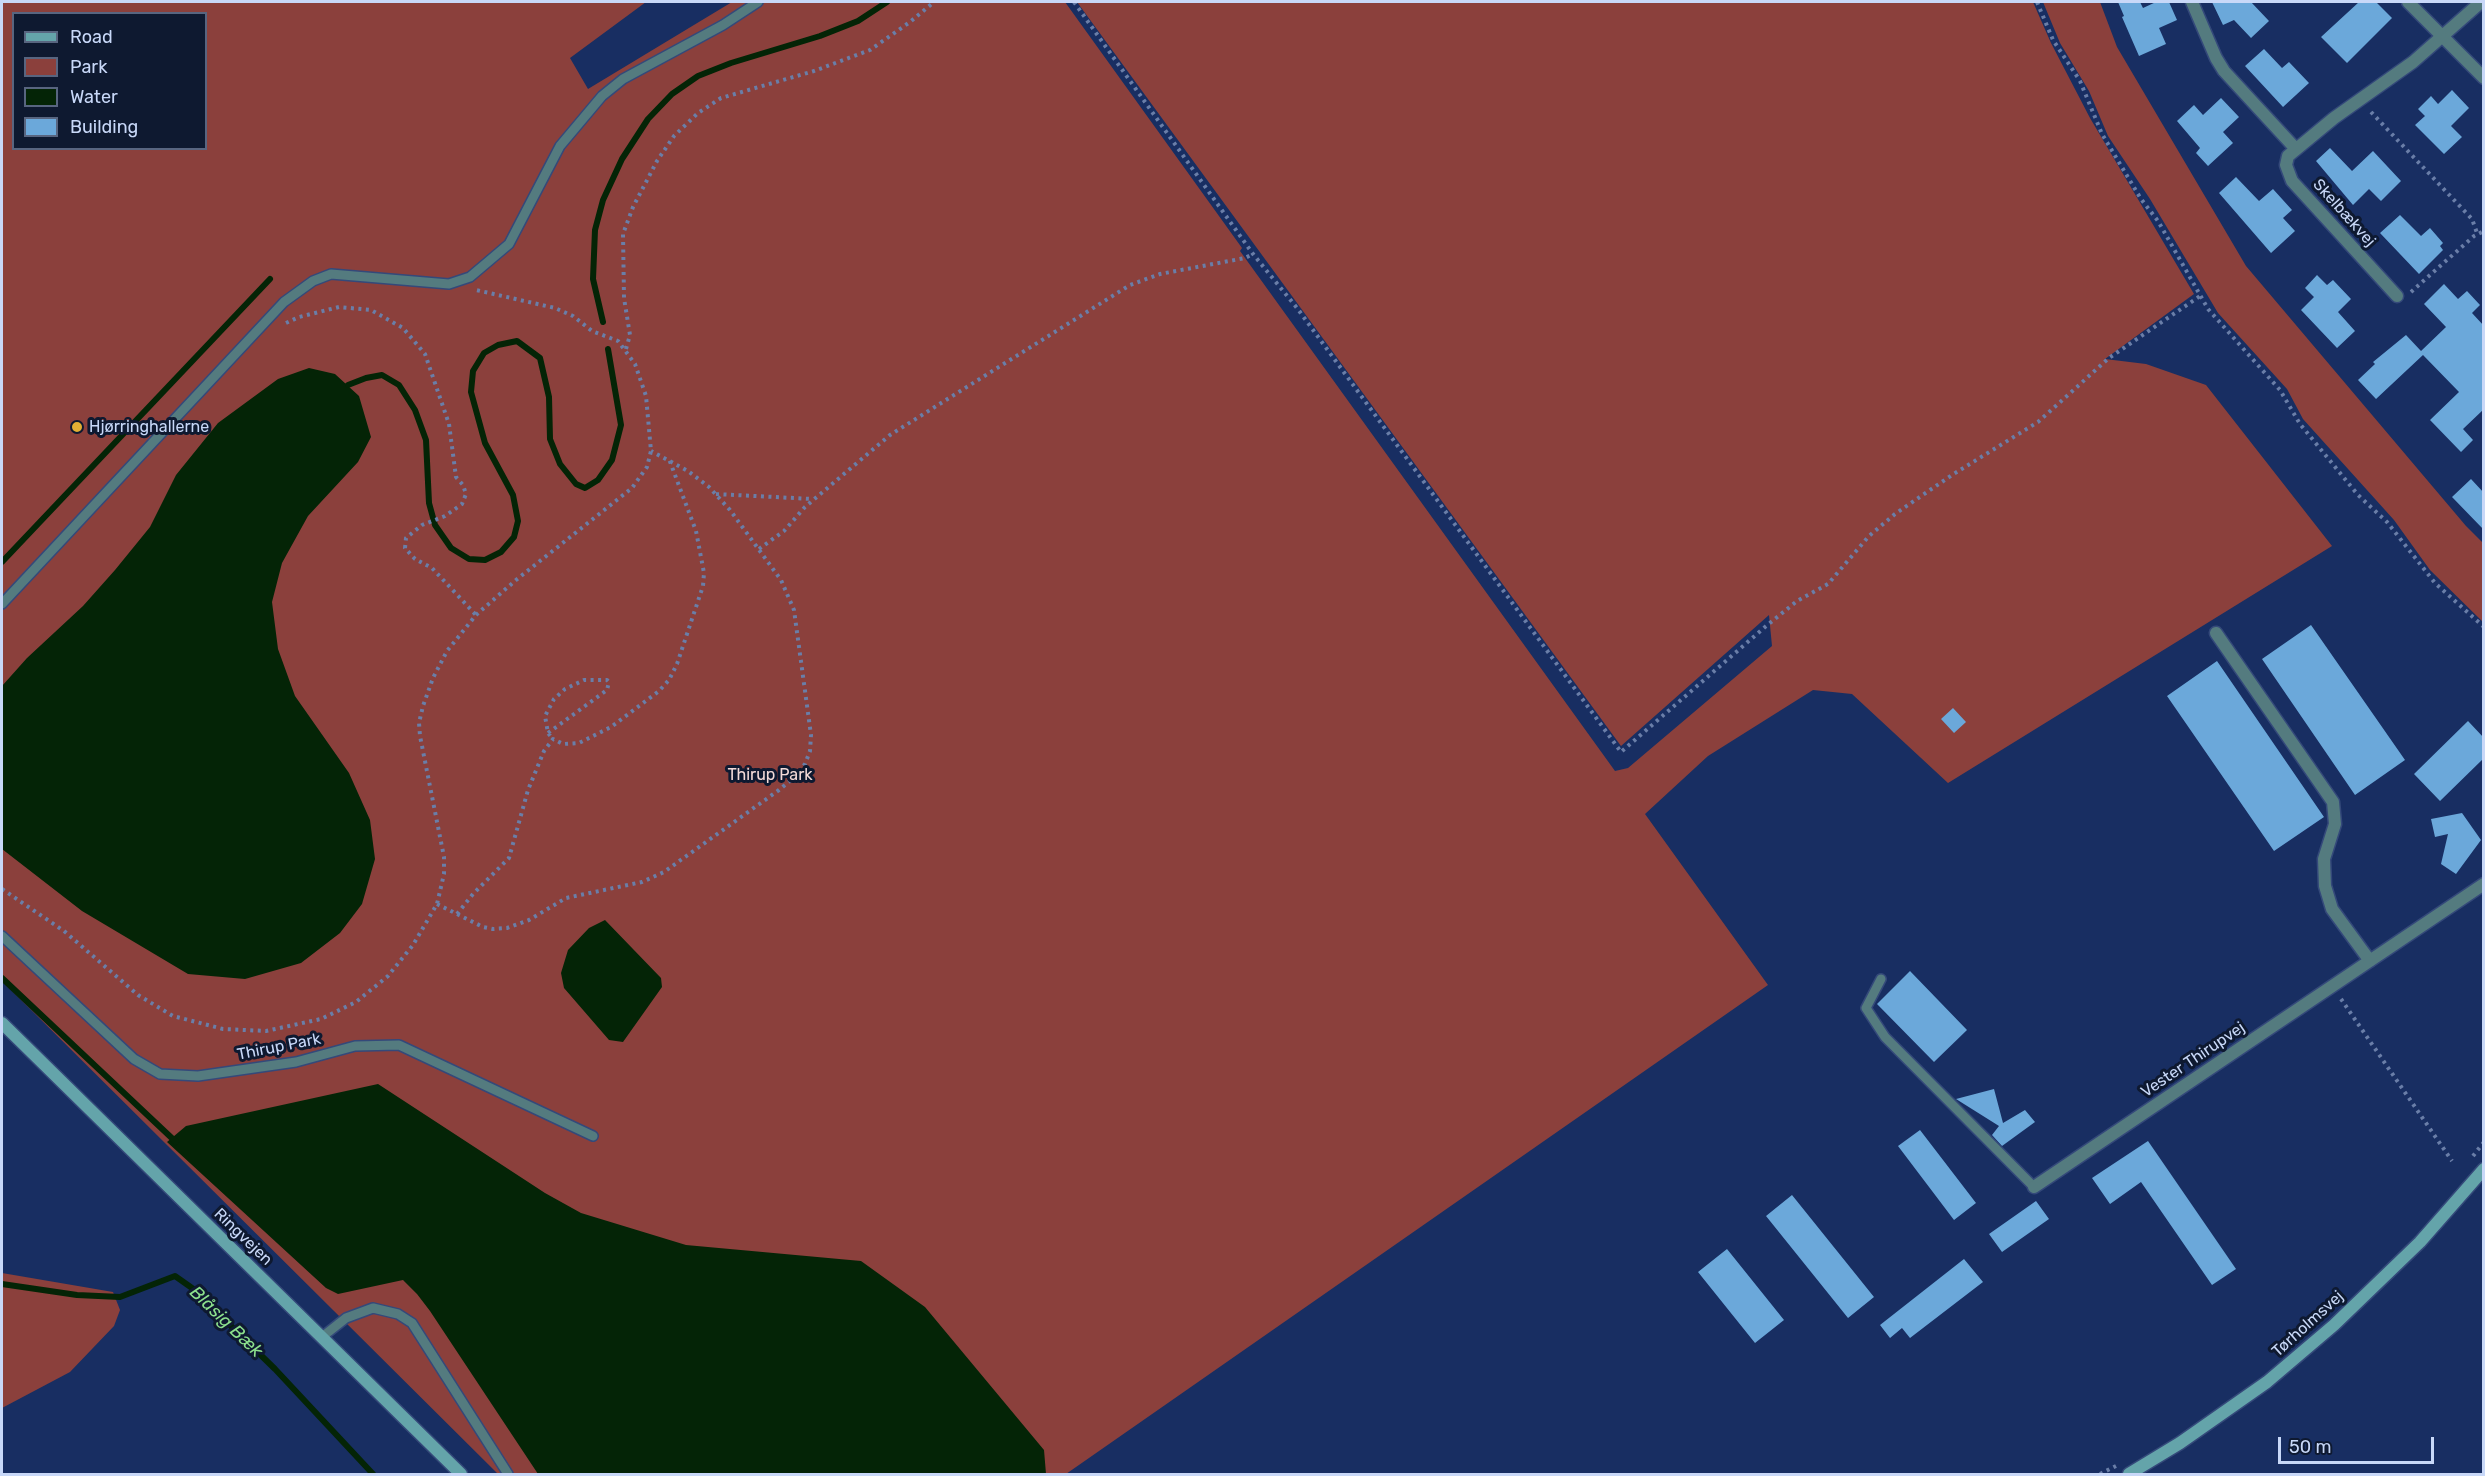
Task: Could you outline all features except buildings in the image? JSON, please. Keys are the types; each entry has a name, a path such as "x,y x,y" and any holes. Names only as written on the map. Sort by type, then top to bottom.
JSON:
{"main road":[{"name":"Ringvejen","path":"2,1023 461,1474"},
{"name":"Tørholmsvej","path":"2129,1474 2180,1443 2267,1382 2325,1332 2420,1242 2484,1169"}],"street":[{"path":"2192,2 2224,71 2295,148 2443,38 2481,2"},
{"path":"2408,2 2484,78"},
{"name":"Skelbækvej","path":"2295,148 2288,156 2286,165 2292,181 2397,296"},
{"path":"2216,633 2333,802 2335,824 2324,859 2325,886 2332,909 2370,961"},
{"name":"Vester Thirupvej","path":"2034,1186 2484,884"}],"lane":[{"path":"2,604 284,302 312,281 331,274 448,284 470,277 509,244 560,146 602,96 623,79 723,25 758,2"},
{"name":"Thirup Park","path":"2,936 134,1059 160,1074 198,1076 296,1062 355,1046 399,1045 593,1136"},
{"path":"1881,979 1866,1008 1885,1037 2034,1186"},
{"path":"322,1338 346,1318 373,1308 398,1314 412,1323 508,1474"}],"path":[{"path":"626,349 630,335 624,298 623,234 648,180 674,136 698,113 721,98 814,71 870,50 934,2"},
{"path":"1074,2 1253,254 1297,308 1621,752 1797,601 1828,584 1854,551 1895,514 1952,475 2038,422 2109,358 2200,296"},
{"path":"2037,2 2053,39 2080,81 2102,134 2141,199 2163,230 2200,296 2225,330 2280,390 2300,424 2358,495 2387,522 2435,583 2484,627"},
{"path":"2360,100 2472,219 2477,233"},
{"path":"2397,296 2412,291 2477,233 2484,231"},
{"path":"759,549 784,531 814,500 890,435 1130,285 1160,274 1245,258 1253,254"},
{"path":"2,889 64,931 138,995 173,1016 223,1029 266,1031 321,1019 356,1002 387,976 414,945 436,904 444,874 444,858 419,723 434,678 447,651 476,615 516,580 632,488 647,467 651,451 646,396 635,364 618,341 592,331 573,316 555,308 448,284"},
{"path":"262,326 275,328 299,317 339,307 371,310 403,328 425,354 449,424 456,477 463,485 465,494 462,504 445,516 422,525 406,538 405,548 415,559 432,568 476,615"},
{"path":"436,904 483,927 507,928 529,920 566,898 642,882 664,872 797,775 810,751 811,735 797,627 794,610 781,580 715,494 688,471 651,451"},
{"path":"548,733 607,690 609,682 607,680 584,680 565,689 554,699 545,716 548,733 562,744 579,743 611,727 659,691 669,680 703,586 704,573 696,531 669,459"},
{"path":"715,494 814,500"},
{"path":"458,914 473,894 509,858 528,790 544,751 553,739"},
{"path":"2332,986 2452,1161"},
{"path":"2470,1158 2484,1142"},
{"path":"2100,1474 2117,1465"}],"green space":[{"name":"Thirup Park","path":"2,2 646,2 570,58 588,89 732,2 1065,2 1242,248 1240,251 1615,771 1628,768 1772,646 1769,615 1621,746 1077,2 2033,2 2051,43 2090,118 2194,294 2105,359 2146,364 2206,385 2332,546 1948,783 1852,694 1813,690 1708,756 1645,814 1768,985 1066,1474 498,1474 2,981"},
{"path":"2043,2 2100,2 2117,47 2246,266 2466,526 2483,543 2483,622 2430,570 2394,520 2303,419 2287,389 2218,313 2150,199 2108,136 2089,91 2060,43"},
{"path":"2,1273 113,1292 120,1310 114,1326 70,1372 2,1408"}],"water":[{"path":"309,368 335,374 359,396 371,437 358,462 308,516 282,563 272,602 278,649 295,696 349,773 370,820 375,859 362,904 340,933 301,963 245,979 188,974 82,911 2,849 2,686 27,658 83,606 115,570 150,527 176,475 218,423 278,379"},
{"path":"605,920 661,978 662,987 623,1042 609,1040 564,988 561,973 568,950 589,928"},
{"path":"378,1084 545,1193 581,1213 686,1245 861,1261 925,1307 1044,1450 1046,1474 538,1474 430,1311 403,1280 338,1294 326,1288 167,1142 186,1126"}],"waterway":[{"path":"603,322 593,279 595,230 603,200 622,159 648,119 672,94 698,76 731,63 820,36 858,21 887,2"},
{"path":"2,562 270,279"},
{"path":"348,385 382,375 399,385 415,410 426,440 429,503 435,525 451,548 469,559 485,560 501,552 514,537 518,521 513,495 485,443 471,392 473,371 484,353 498,345 517,341 540,358 549,397 550,439 560,464 576,484 585,488 598,480 612,460 621,425 608,349"},
{"path":"2,978 176,1142"},
{"name":"Blåsig Bæk","path":"2,1284 77,1295 120,1297 175,1276 192,1288 275,1369 373,1474"}],"place":[{"name":"Hjørringhallerne","path":"77,427"}]}
